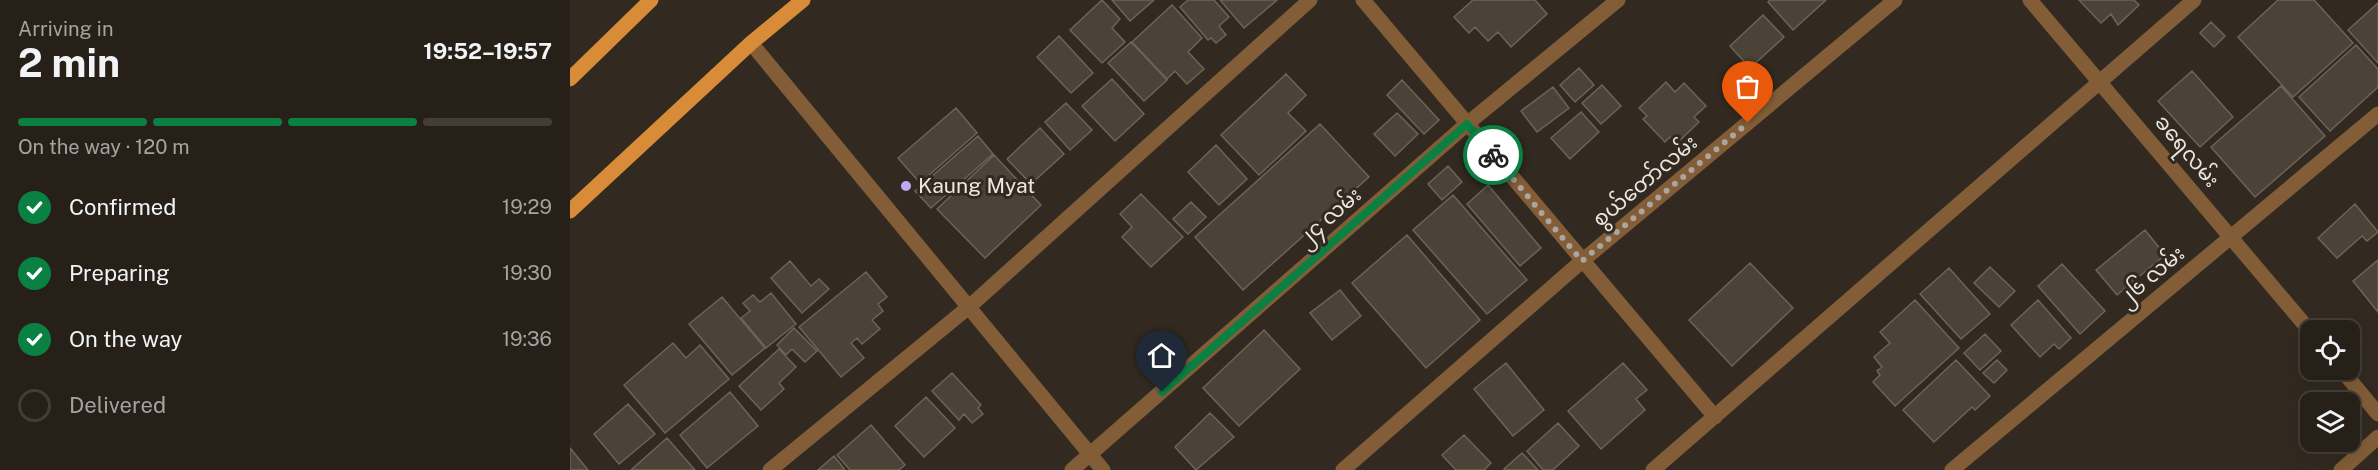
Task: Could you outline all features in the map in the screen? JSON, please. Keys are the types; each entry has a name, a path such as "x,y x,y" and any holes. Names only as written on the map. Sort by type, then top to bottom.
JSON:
{"main road":[{"path":"570,79 651,0"},
{"path":"570,211 751,43 803,0"}],"street":[{"path":"770,470 970,306 1310,0"},
{"path":"1363,0 1715,417"},
{"name":"၂၄ လမ်း","path":"1072,470 1467,124 1618,0"},
{"name":"စွယ်တော်လမ်း","path":"1343,470 1582,261 1895,0"},
{"name":"ခရေလမ်း","path":"2030,0 2301,320"},
{"path":"1653,470 2194,0"},
{"path":"751,43 1103,470"},
{"name":"၂၆ လမ်း","path":"1952,470 2378,114"},
{"path":"2350,380 2378,414"},
{"path":"2341,470 2378,437"}],"building":[{"path":"1102,0 1120,19 1112,28 1125,42 1102,63 1070,30"},
{"path":"1112,0 1154,0 1130,21"},
{"path":"1188,0 1214,0 1229,17 1219,26 1226,35 1216,43 1211,38 1208,40 1180,7"},
{"path":"1220,0 1277,0 1244,28"},
{"path":"1473,0 1535,0 1547,14 1511,47 1498,32 1488,41 1475,27 1469,33 1454,17"},
{"path":"1770,0 1826,0 1793,30 1768,2"},
{"path":"2079,0 2134,0 2139,5 2118,25 2111,14 2101,23"},
{"path":"2278,0 2314,0 2353,43 2293,97 2238,37"},
{"path":"2378,3 2378,63 2348,30"},
{"path":"1172,5 1202,38 1188,52 1204,69 1187,84 1175,71 1167,79 1132,42"},
{"path":"1763,15 1784,37 1750,68 1730,46"},
{"path":"2211,22 2225,36 2214,47 2200,33"},
{"path":"1059,36 1093,73 1071,93 1037,57"},
{"path":"1131,42 1167,80 1144,101 1108,63"},
{"path":"2356,45 2378,69 2378,87 2330,131 2299,97"},
{"path":"1579,68 1594,85 1575,102 1560,85"},
{"path":"2192,71 2233,117 2200,147 2158,101"},
{"path":"1286,74 1306,95 1288,113 1306,131 1259,175 1221,135"},
{"path":"1112,79 1144,114 1115,141 1082,106"},
{"path":"1402,80 1439,120 1424,134 1387,95"},
{"path":"1666,82 1675,92 1684,83 1706,106 1694,117 1699,122 1676,144 1670,137 1665,142 1643,119 1647,116 1639,108"},
{"path":"1602,85 1621,106 1601,124 1582,103"},
{"path":"2281,86 2325,136 2255,197 2211,147"},
{"path":"1553,87 1569,108 1537,132 1521,111"},
{"path":"1066,103 1092,130 1070,150 1045,122"},
{"path":"956,108 977,133 920,183 898,158"},
{"path":"1581,112 1599,132 1570,159 1551,138"},
{"path":"1397,113 1418,134 1395,156 1374,134"},
{"path":"1320,124 1369,177 1243,290 1195,237"},
{"path":"1040,128 1064,154 1031,184 1007,159"},
{"path":"978,136 993,154 931,208 915,191"},
{"path":"1216,145 1247,179 1219,205 1188,172"},
{"path":"994,155 1041,205 985,258 937,209"},
{"path":"1448,166 1462,182 1442,200 1428,184"},
{"path":"1488,185 1541,248 1520,266 1467,204"},
{"path":"1141,194 1183,237 1151,267 1122,237 1132,227 1120,214"},
{"path":"1453,195 1527,280 1487,314 1413,230"},
{"path":"1191,202 1206,217 1188,234 1173,219"},
{"path":"2355,204 2378,232 2367,241 2362,236 2337,258 2318,238"},
{"path":"2145,230 2165,255 2117,295 2096,270"},
{"path":"1407,235 1480,320 1426,368 1352,283"},
{"path":"2378,260 2378,312 2353,281"},
{"path":"790,261 811,286 819,279 829,289 802,313 771,278"},
{"path":"1750,263 1793,308 1732,366 1689,320"},
{"path":"2062,264 2105,311 2080,334 2038,286"},
{"path":"1990,267 2015,291 1999,307 1974,283"},
{"path":"1949,268 1990,314 1961,339 1920,294"},
{"path":"866,272 887,297 878,304 883,311 872,320 880,329 862,344 857,338 851,343 864,358 841,377 799,327"},
{"path":"1340,290 1361,316 1332,340 1310,313"},
{"path":"771,293 796,324 766,348 741,318 750,311 743,303 753,295 760,302"},
{"path":"722,297 765,348 732,375 689,324"},
{"path":"1915,300 1959,348 1895,406 1873,382 1880,375 1877,371 1882,367 1874,357 1890,343 1880,332"},
{"path":"2038,300 2071,338 2059,349 2054,344 2040,357 2011,325"},
{"path":"794,328 817,351 805,362 792,349 786,355 777,345"},
{"path":"1264,330 1300,369 1239,426 1203,388"},
{"path":"1985,334 2001,351 1980,370 1964,353"},
{"path":"673,343 686,358 700,345 729,379 665,433 624,385"},
{"path":"779,349 796,367 779,383 784,389 761,410 739,386"},
{"path":"1956,360 1990,396 1975,410 1972,407 1934,442 1903,410"},
{"path":"1997,360 2007,370 1994,383 1983,373"},
{"path":"1506,363 1544,410 1513,436 1474,389"},
{"path":"1623,363 1647,390 1636,399 1645,410 1601,449 1568,411"},
{"path":"952,373 981,405 978,408 983,414 972,423 964,414 959,420 932,391"},
{"path":"730,392 758,426 707,468 680,435"},
{"path":"926,397 955,428 924,457 895,426"},
{"path":"628,404 655,434 619,464 594,434"},
{"path":"1210,413 1234,437 1196,470 1175,447"},
{"path":"1558,423 1579,446 1553,470 1543,470 1527,451"},
{"path":"871,425 905,465 899,470 850,470 837,455"},
{"path":"1464,435 1491,463 1484,470 1456,470 1442,455"},
{"path":"667,438 695,470 631,470"},
{"path":"570,448 588,470 570,470"},
{"path":"1522,453 1538,470 1504,469"},
{"path":"834,456 845,470 818,470"}],"way so far":[{"path":"1493,155 1582,261 1748,123"}],"place":[{"name":"Kaung Myat","path":"906,186"}],"route":[{"path":"1162,392 1467,124 1493,155"}]}
